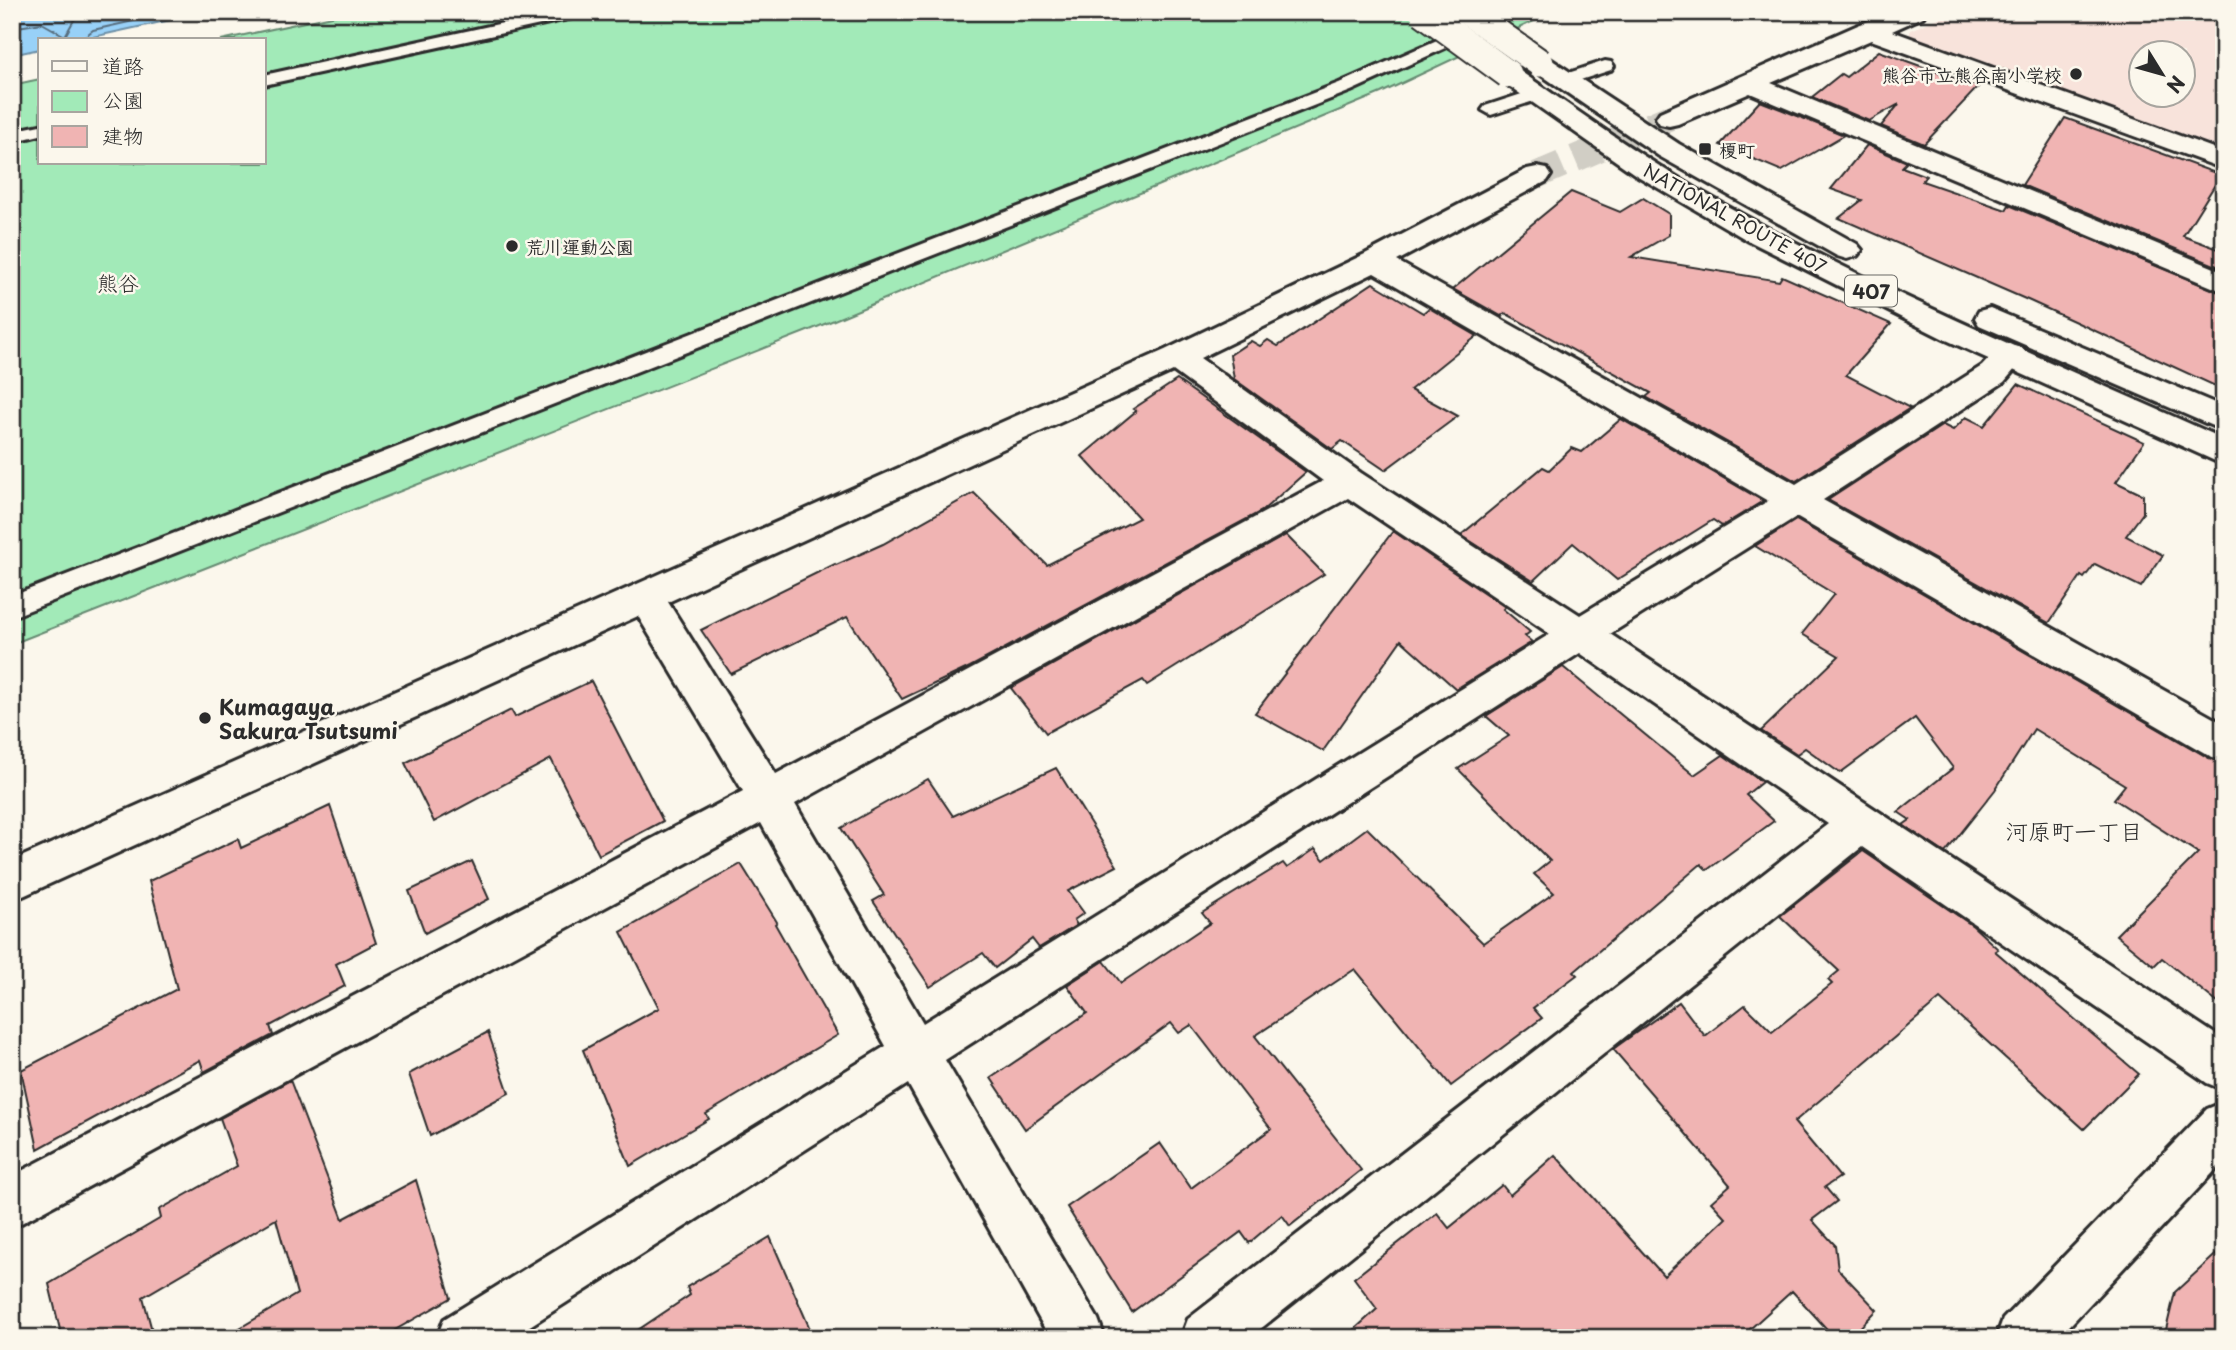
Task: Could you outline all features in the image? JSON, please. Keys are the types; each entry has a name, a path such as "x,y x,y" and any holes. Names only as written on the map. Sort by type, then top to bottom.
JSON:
{"main road":[{"name":"NATIONAL ROUTE 407","path":"1423,12 1639,164 1745,227 1870,290 2224,453"},
{"name":"NATIONAL ROUTE 407","path":"1468,12 1670,150 1738,191 1814,233 1956,304"},
{"path":"1669,118 1867,30 1914,12"},
{"path":"1867,30 2224,161"},
{"path":"1750,82 1768,92 2224,283"},
{"path":"12,882 1176,357 1375,261 1537,175"},
{"path":"1375,261 2224,744"},
{"path":"1956,304 2086,370 2224,432"},
{"name":"407","path":"1956,304 2091,360 2224,420"},
{"path":"463,1338 1797,500 1993,374 2011,355"},
{"path":"1176,357 1349,482 1862,822 2224,1067"},
{"path":"12,1203 769,798 1349,482"},
{"path":"644,595 769,798 1079,1338"},
{"path":"1207,1338 1862,822"},
{"path":"2022,1338 2224,1126"}],"lane":[{"path":"266,80 577,12"},
{"path":"12,607 1345,87 1516,12"},
{"path":"1565,80 1605,66"},
{"path":"1491,110 1537,94"},
{"path":"12,136 38,130"}],"shaded area":[{"name":"熊谷市立熊谷南小学校","path":"1954,12 2224,12 2224,149 1910,38 1910,30"}],"green space":[{"name":"荒川運動公園","path":"351,12 1553,12 1381,93 810,330 12,644 12,85 38,79 38,164 266,164 266,38 230,38"}],"water":[{"path":"12,12 207,12 88,38 38,38 38,49 12,55"}],"building":[{"path":"1879,51 1978,87 1924,144 1881,126 1899,104 1869,121 1812,97 1841,74 1846,77"},
{"path":"1760,101 1844,135 1782,171 1720,145"},
{"path":"2065,118 2221,175 2183,236 2224,251 2224,269 2022,185"},
{"path":"1867,145 1907,162 1902,167 1926,176 1922,181 2006,210 2009,205 2224,294 2224,390 2030,301 1839,218 1862,200 1831,189"},
{"path":"1571,192 1620,212 1643,198 1669,214 1669,235 1631,257 1779,281 1782,276 1891,324 1846,375 1910,408 1796,481 1646,397 1651,393 1505,313 1501,316 1453,289"},
{"path":"1373,283 1423,313 1429,308 1477,336 1410,390 1458,416 1385,470 1342,441 1332,449 1234,379 1230,355 1251,341 1260,346 1268,340 1278,346"},
{"path":"1177,380 1306,472 1262,511 970,667 902,699 847,617 731,674 701,630 835,564 883,544 974,493 1047,565 1139,518 1082,456 1136,411 1133,409"},
{"path":"2018,384 2144,442 2116,482 2143,495 2143,513 2126,536 2163,555 2141,587 2095,564 2084,578 2081,576 2049,623 1828,500 1943,425 1953,430 1966,417 1984,426"},
{"path":"1621,419 1763,501 1722,526 1713,520 1617,580 1573,543 1533,581 1461,535 1543,467 1549,470 1572,448 1582,452"},
{"path":"1796,520 2209,758 2224,763 2224,1008 2162,958 2154,966 2116,935 2198,853 2114,799 2125,785 2034,729 1995,790 1945,853 1903,825 1910,820 1898,812 1953,768 1915,718 1840,773 1805,748 1797,754 1761,731 1839,656 1802,634 1834,594 1755,546"},
{"path":"1393,531 1505,607 1503,609 1530,632 1525,636 1532,642 1456,689 1401,640 1323,751 1255,713"},
{"path":"1286,535 1324,574 1147,685 1143,680 1046,733 1011,688"},
{"path":"1563,667 1694,775 1723,755 1762,782 1746,795 1774,821 1707,870 1701,864 1574,972 1577,975 1533,1008 1542,1018 1451,1086 1355,969 1255,1036 1361,1170 1290,1226 1282,1215 1249,1243 1241,1232 1132,1312 1067,1207 1160,1143 1191,1188 1271,1129 1191,1025 1179,1033 1171,1023 1025,1129 991,1078 1087,1013 1067,985 1104,961 1121,983 1210,923 1202,913 1283,863 1287,868 1315,849 1324,860 1367,828 1483,943 1554,893 1534,874 1550,861 1458,769 1509,736 1486,716"},
{"path":"591,681 663,821 599,855 551,759 434,822 405,763 511,710 515,717"},
{"path":"1056,768 1117,866 1068,891 1084,913 1074,920 1077,925 1039,948 1032,939 995,968 983,953 930,987 873,901 884,895 841,828 928,779 953,816"},
{"path":"330,806 376,943 336,964 345,986 270,1026 273,1035 204,1072 200,1060 38,1149 21,1070 177,989 149,881 238,839 241,848"},
{"path":"1863,851 1973,926 1998,949 1995,951 2139,1074 2084,1129 1940,999 1794,1122 1840,1177 1825,1187 1837,1201 1812,1220 1835,1245 1838,1269 1877,1310 1850,1338 1835,1338 1792,1291 1740,1338 1345,1338 1377,1309 1354,1278 1437,1213 1449,1228 1502,1185 1510,1195 1555,1155 1664,1276 1726,1218 1711,1202 1730,1185 1613,1049 1679,1002 1705,1036 1745,1005 1772,1032 1832,984 1828,980 1839,971 1780,916"},
{"path":"472,861 489,899 425,933 409,891"},
{"path":"741,864 777,922 775,924 838,1035 706,1114 709,1119 630,1166 583,1050 659,1008 621,932"},
{"path":"488,1032 509,1093 430,1136 409,1074"},
{"path":"290,1080 343,1219 416,1180 451,1298 381,1338 223,1338 297,1294 276,1219 143,1297 154,1338 62,1338 49,1284 161,1218 159,1210 237,1166 220,1118"},
{"path":"770,1237 814,1338 626,1338 690,1295 687,1287"},
{"path":"2224,1247 2224,1338 2164,1338 2175,1292"}],"tunnel":[{"path":"1537,175 1669,118"}],"place":[{"name":"熊谷市立熊谷南小学校","path":"2076,74"},
{"name":"榎町","path":"1705,149"},
{"name":"荒川運動公園","path":"512,246"},
{"name":"Kumagaya Sakura Tsutsumi","path":"205,718"}],"district":[{"name":"熊谷","path":"118,282"},
{"name":"河原町一丁目","path":"2074,830"}]}
